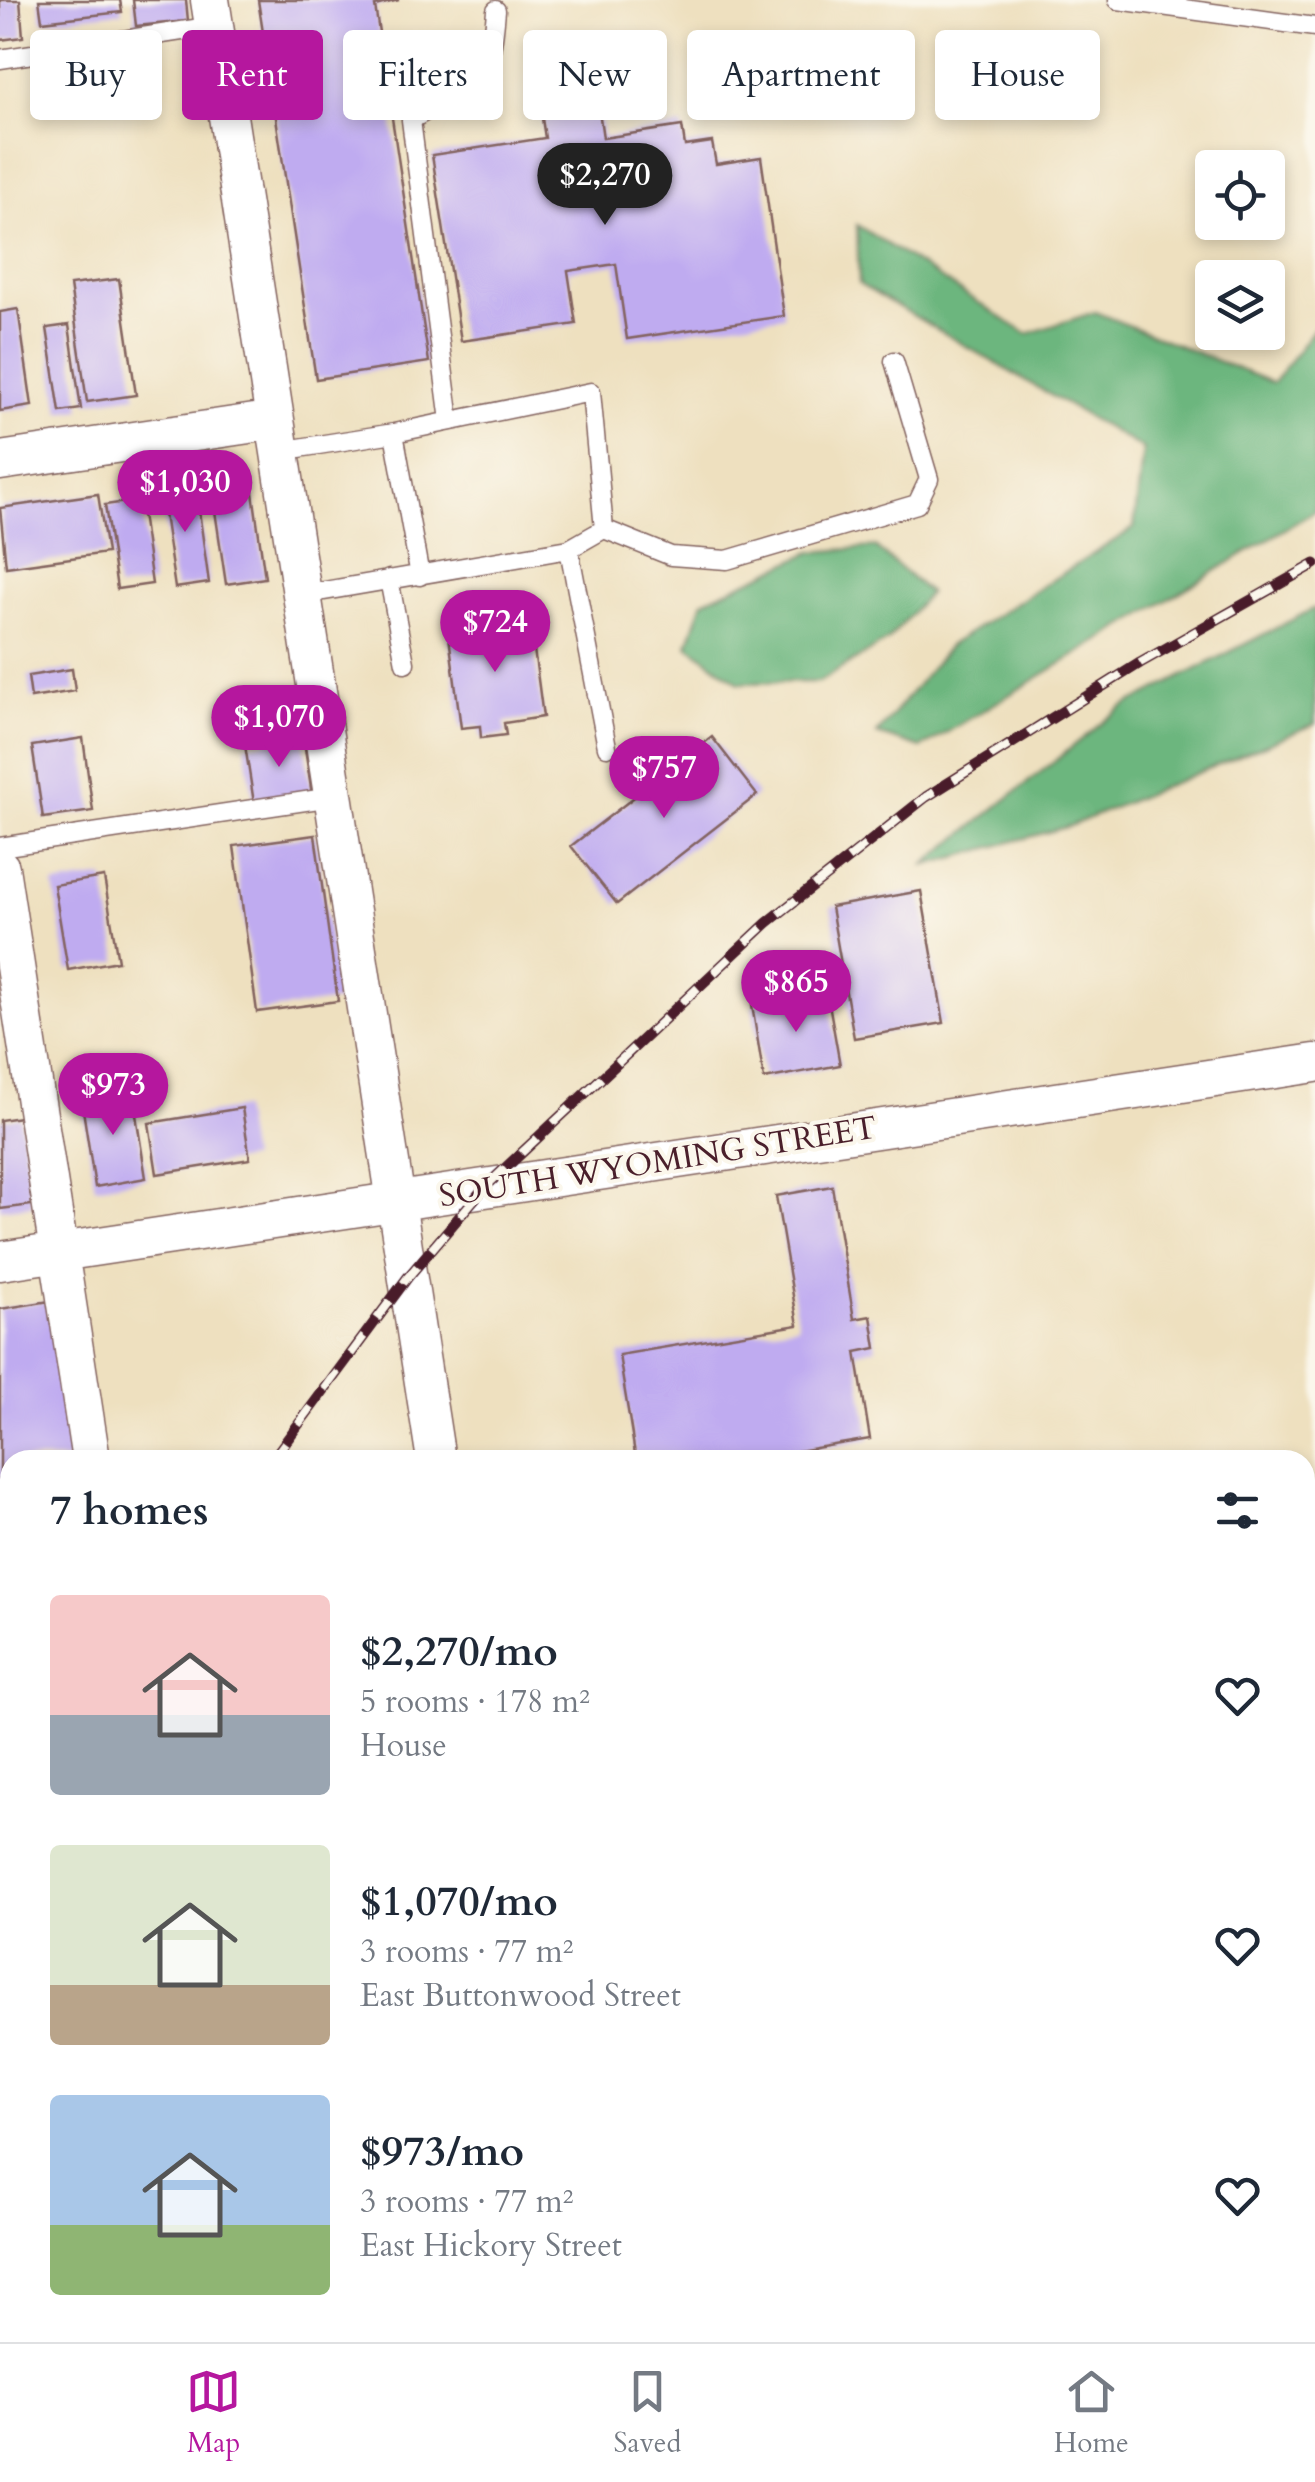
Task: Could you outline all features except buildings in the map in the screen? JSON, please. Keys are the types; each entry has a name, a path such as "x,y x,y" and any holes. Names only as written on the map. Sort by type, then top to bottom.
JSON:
{"street":[{"path":"212,13 434,1450"},
{"path":"0,461 277,435"},
{"path":"0,868 89,1450"},
{"name":"SOUTH WYOMING STREET","path":"0,1261 1315,1062"}],"lane":[{"path":"1118,0 1315,27"},
{"path":"450,421 411,120 479,85 492,58 496,10"},
{"path":"0,59 212,13"},
{"path":"604,529 670,556 727,560 917,504 929,479 894,362"},
{"path":"277,435 394,433 592,392 604,529"},
{"path":"394,433 420,576"},
{"path":"302,594 569,549 604,529"},
{"path":"569,549 607,747"},
{"path":"389,579 406,663"},
{"path":"0,848 332,797"}],"green space":[{"path":"857,225 1027,334 1095,312 1273,383 1315,328 1315,511 921,748 877,734 950,645 1134,528 1143,449 859,284"},
{"path":"875,547 929,593 888,640 819,682 739,683 688,645 703,601 812,552"},
{"path":"1315,608 1315,724 1070,826 923,866 1121,708"}],"railway":[{"path":"279,1450 408,1277 483,1189 767,923 926,797 1140,663 1315,564"}]}
